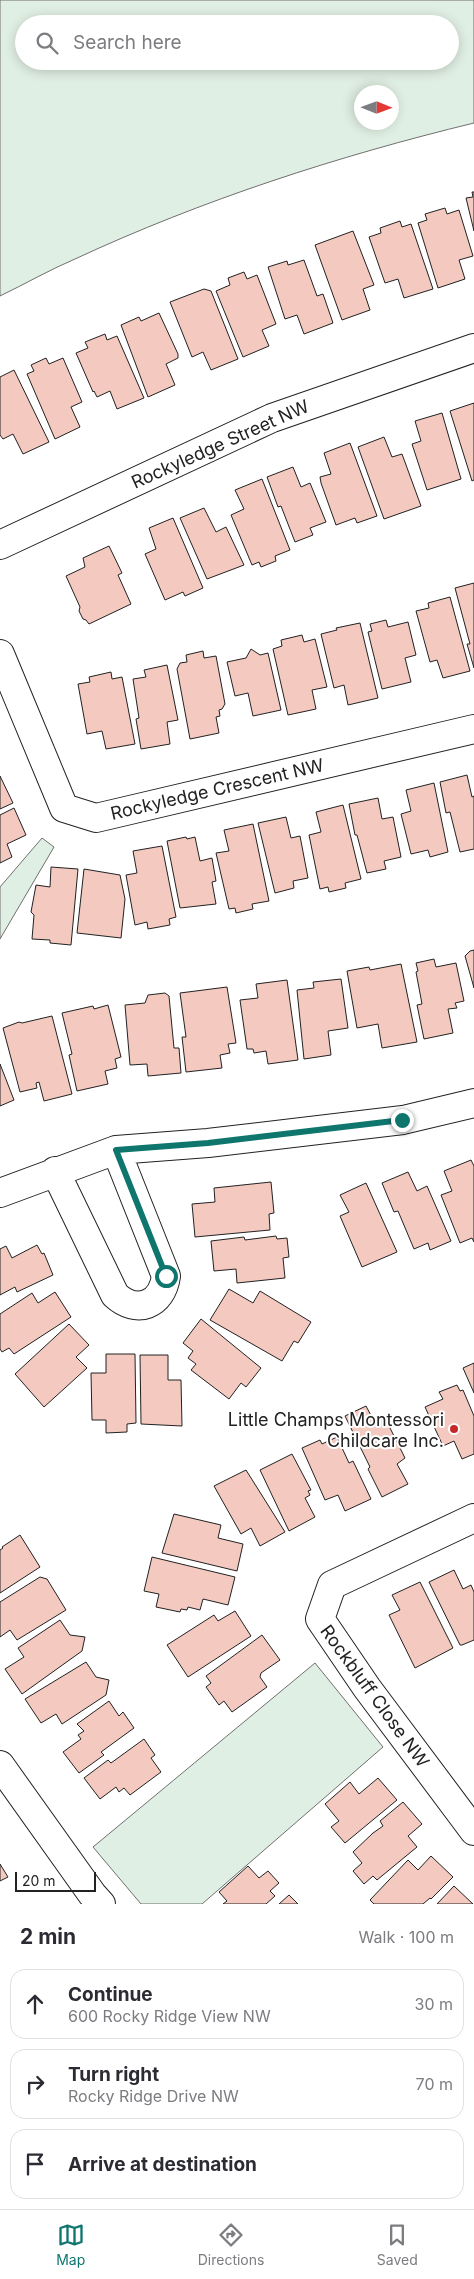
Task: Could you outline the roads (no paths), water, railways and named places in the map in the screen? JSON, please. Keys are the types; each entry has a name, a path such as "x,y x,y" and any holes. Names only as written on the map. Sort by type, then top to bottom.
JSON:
{"street":[{"name":"Rockyledge Street NW","path":"0,545 272,418 474,348"},
{"name":"Rockyledge Crescent NW","path":"0,654 64,808 96,818 474,729"},
{"path":"0,1193 55,1171 116,1150 208,1143 402,1120 474,1103"},
{"path":"55,1171 115,1295 122,1302 133,1306 143,1306 160,1295 166,1276 116,1150"},
{"name":"Rockbluff Close NW","path":"474,1518 332,1586 320,1619 367,1688 474,1831"},
{"path":"0,1765 89,1901"}],"place":[{"name":"Little Champs Montessori Childcare Inc.","path":"454,1429"}]}
